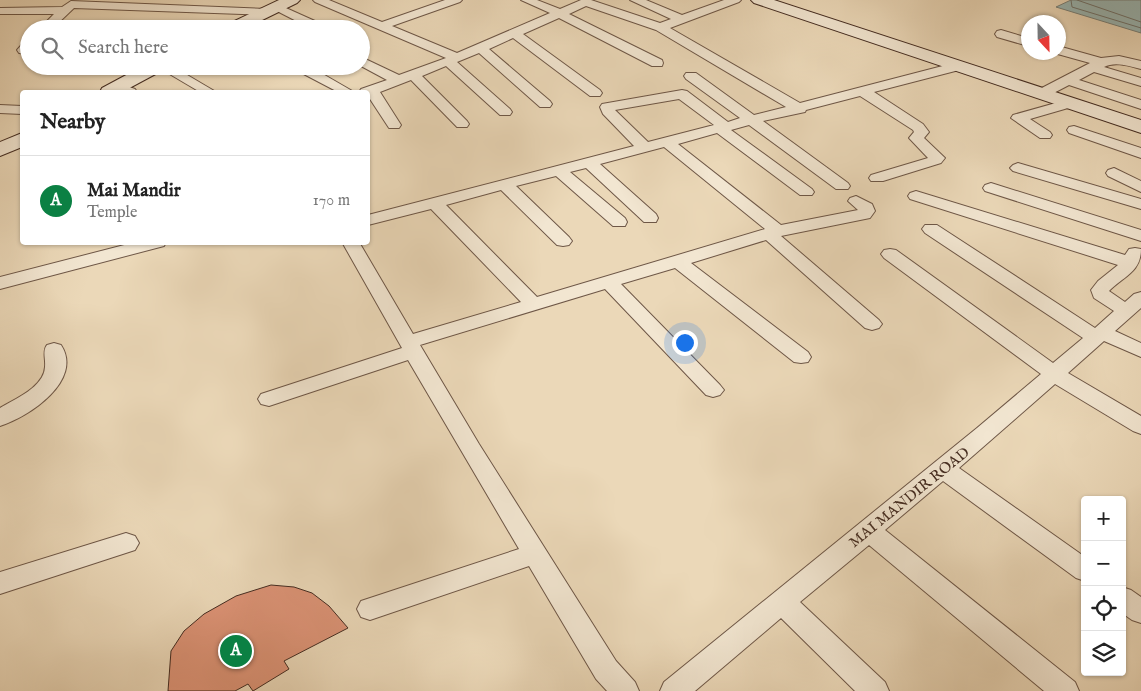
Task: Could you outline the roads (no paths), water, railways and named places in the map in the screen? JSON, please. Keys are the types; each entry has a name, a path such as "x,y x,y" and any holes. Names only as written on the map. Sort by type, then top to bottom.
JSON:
{"main road":[{"path":"758,0 1141,127"},
{"path":"256,20 279,6"},
{"path":"121,90 143,75"},
{"path":"0,150 20,140"}],"street":[{"path":"0,10 9,0"},
{"path":"319,0 367,20"},
{"path":"382,26 456,0"},
{"path":"527,0 559,13 657,63"},
{"path":"636,0 682,19"},
{"path":"660,27 735,0"},
{"path":"370,91 453,60 584,1 660,27 800,109"},
{"path":"0,10 71,5 279,6 305,20"},
{"path":"55,20 71,5"},
{"path":"370,21 453,60 505,112"},
{"path":"514,33 594,92"},
{"path":"1002,34 1021,40"},
{"path":"480,47 545,104"},
{"path":"1066,53 1141,82"},
{"path":"1041,94 1096,64 1113,59 1141,65"},
{"path":"370,66 398,80"},
{"path":"370,219 800,109 958,66"},
{"path":"413,74 462,124"},
{"path":"178,75 205,90"},
{"path":"316,75 343,90"},
{"path":"691,76 842,186"},
{"path":"1068,80 1141,105"},
{"path":"370,92 394,124"},
{"path":"864,92 918,126 922,132 916,138 937,158 936,160 877,178"},
{"path":"645,148 608,111 607,107 678,93 682,94 806,192"},
{"path":"1045,135 1018,118 1070,103"},
{"path":"0,109 20,110"},
{"path":"1074,130 1141,153"},
{"path":"667,142 773,233 872,324"},
{"path":"590,163 650,218"},
{"path":"1018,168 1141,204"},
{"path":"560,171 619,222"},
{"path":"1114,173 1141,187"},
{"path":"505,185 563,241"},
{"path":"991,188 1141,237 1131,262 1100,290 1101,294 1133,304"},
{"path":"916,196 1131,262"},
{"path":"270,399 411,346 533,304 773,233 864,214 867,211 866,208 856,201"},
{"path":"435,203 533,304"},
{"path":"931,229 1099,334 1141,351"},
{"path":"0,283 146,245"},
{"path":"352,245 606,670 625,691"},
{"path":"890,254 1054,374 1141,426"},
{"path":"678,261 801,357"},
{"path":"608,282 713,390"},
{"name":"MAI MANDIR ROAD","path":"674,691 943,469 1133,304"},
{"path":"0,418 41,391 54,379 56,370 54,349"},
{"path":"943,469 1081,568"},
{"path":"868,530 1065,691"},
{"path":"0,583 126,542"},
{"path":"370,610 535,554"},
{"path":"1126,601 1141,612"},
{"path":"782,602 875,691"}],"water":[{"path":"1071,0 1141,0 1141,33 1056,7"}],"place":[{"name":"Mai Mandir","path":"236,651"}]}
